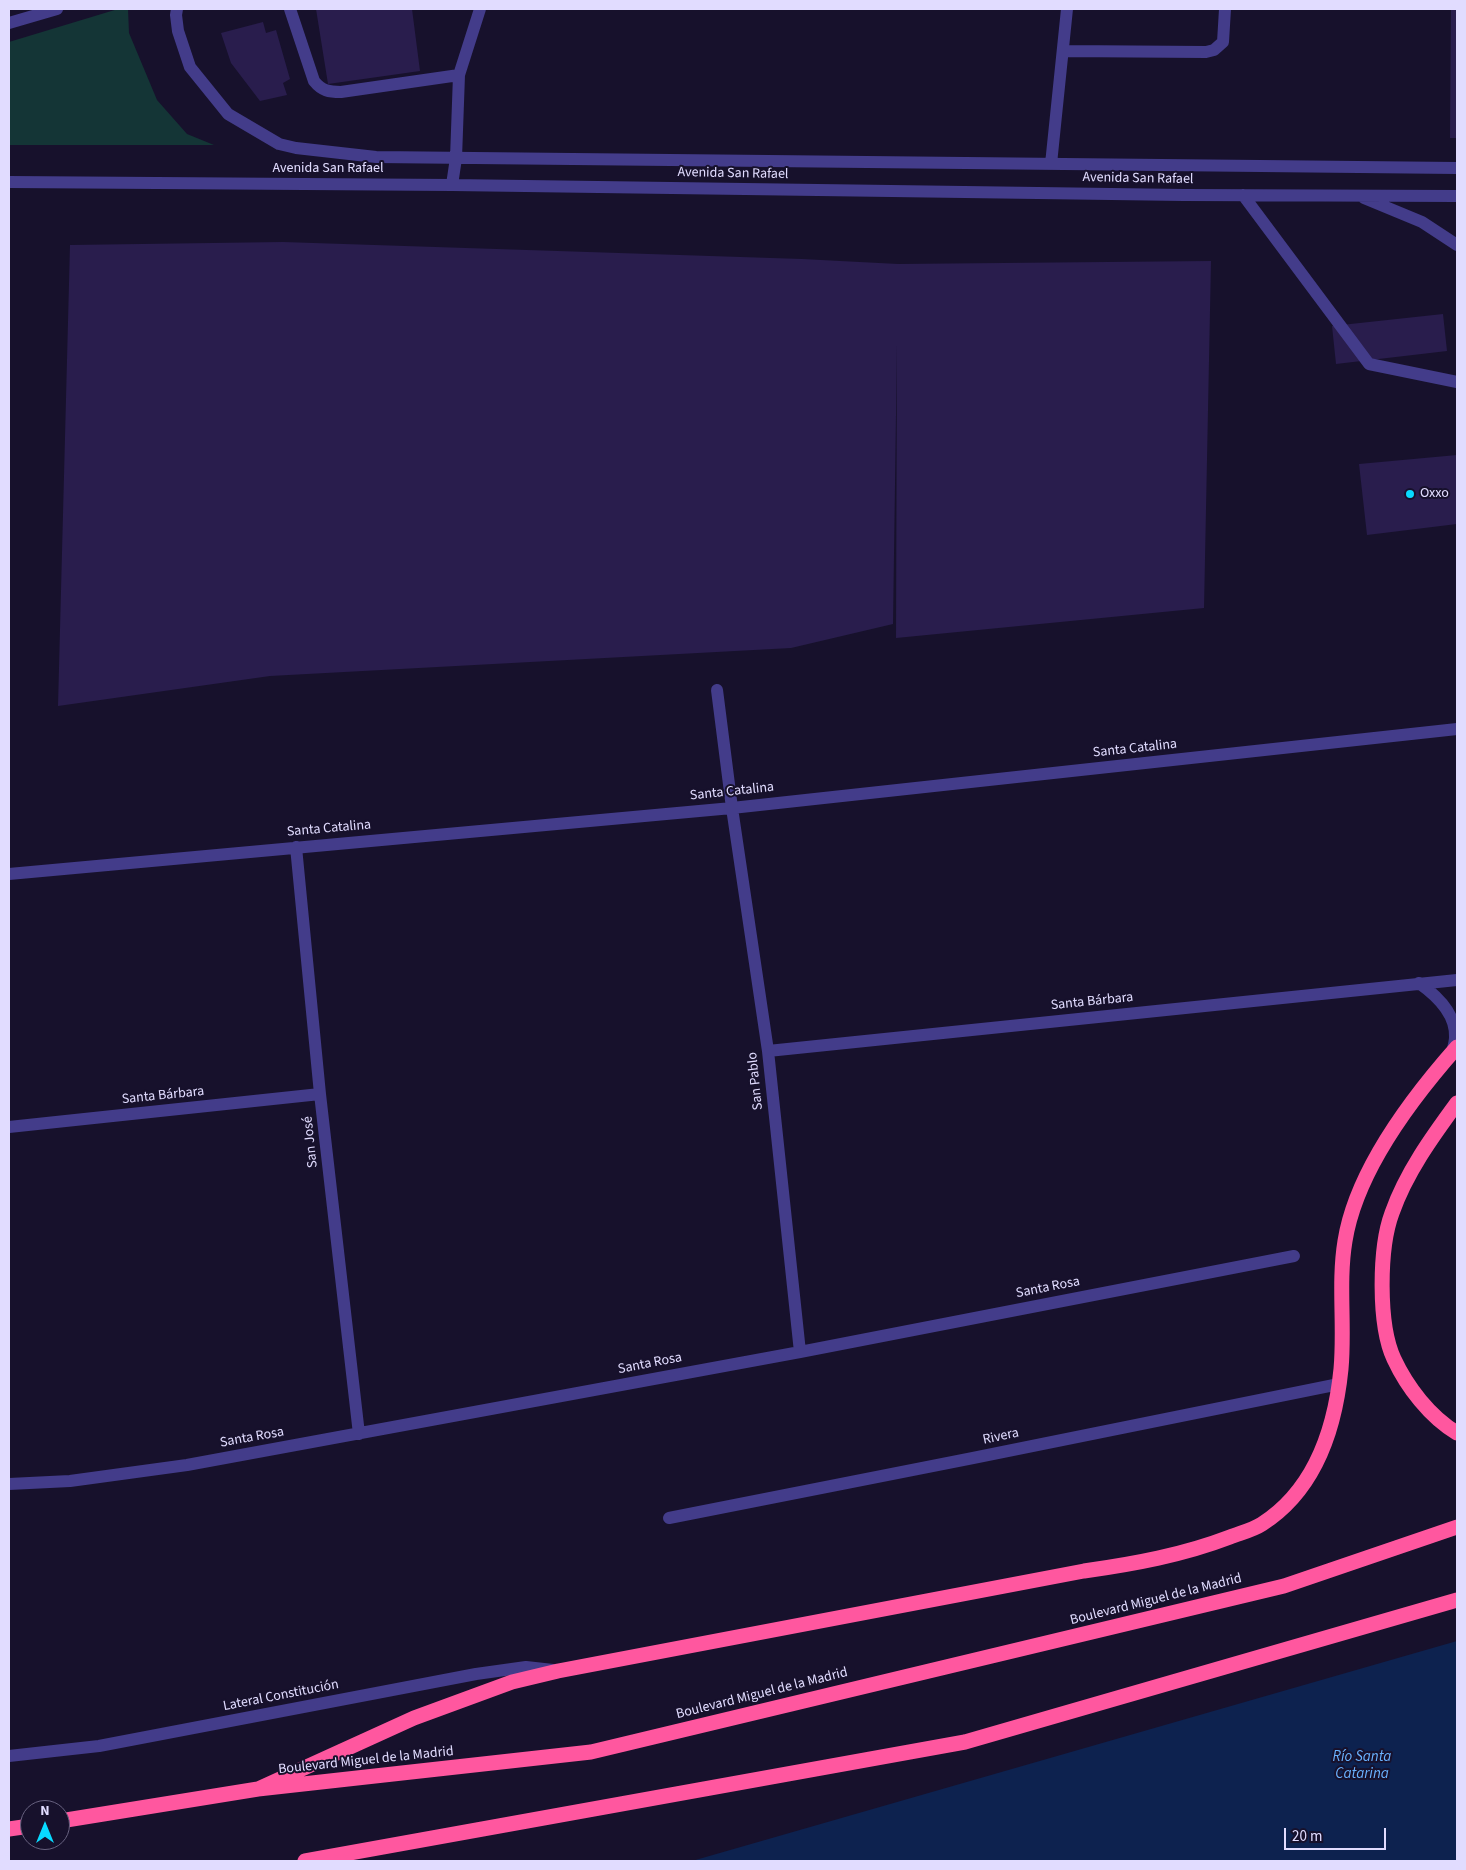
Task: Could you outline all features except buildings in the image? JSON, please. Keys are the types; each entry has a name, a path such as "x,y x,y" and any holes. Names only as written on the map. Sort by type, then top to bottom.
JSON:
{"highway":[{"path":"258,1789 414,1718 512,1682 558,1671 1084,1571 1134,1564 1183,1553 1260,1526 1278,1513 1294,1497 1307,1479 1322,1450 1333,1420 1339,1384 1342,1315 1341,1278 1345,1240 1359,1189 1399,1122 1455,1050"},
{"path":"1457,1103 1419,1158 1392,1214 1384,1250 1382,1295 1385,1326 1393,1357 1408,1383 1427,1407 1457,1433"},
{"name":"Boulevard Miguel de la Madrid","path":"70,1819 258,1789 591,1752 1284,1586 1457,1527"},
{"path":"305,1861 965,1742 1457,1600"}],"street":[{"path":"9,23 57,9"},
{"name":"Avenida San Rafael","path":"177,9 178,31 190,67 228,114 279,144 296,148 376,157 1457,168"},
{"path":"290,9 314,82 328,92 357,91 460,75"},
{"path":"452,185 456,158 460,75 480,9"},
{"path":"1051,164 1067,9"},
{"path":"1063,51 1206,52 1214,50 1223,42 1225,9"},
{"name":"Avenida San Rafael","path":"9,182 1457,196"},
{"path":"1243,195 1370,364 1457,382"},
{"path":"1357,196 1422,222 1457,245"},
{"name":"San Pablo","path":"717,690 732,808 768,1051 800,1352"},
{"name":"Santa Catalina","path":"9,874 732,808 1457,730"},
{"name":"San José","path":"296,847 320,1094 359,1434"},
{"name":"Santa Bárbara","path":"768,1051 1419,982 1457,980"},
{"path":"1419,982 1434,994 1446,1008 1453,1025 1455,1050"},
{"name":"Santa Bárbara","path":"9,1127 320,1094"},
{"name":"Santa Rosa","path":"9,1484 70,1481 187,1465 800,1352 1294,1256"},
{"name":"Rivera","path":"669,1518 1339,1384"},
{"name":"Lateral Constitución","path":"9,1756 99,1746 476,1674 526,1667 558,1671"}],"green space":[{"path":"118,9 128,9 129,33 157,100 187,134 214,145 9,145 9,42"}],"water":[{"name":"Río Santa Catarina","path":"1457,1641 1457,1861 692,1861"}],"place":[{"name":"Oxxo","path":"1410,494"}]}
